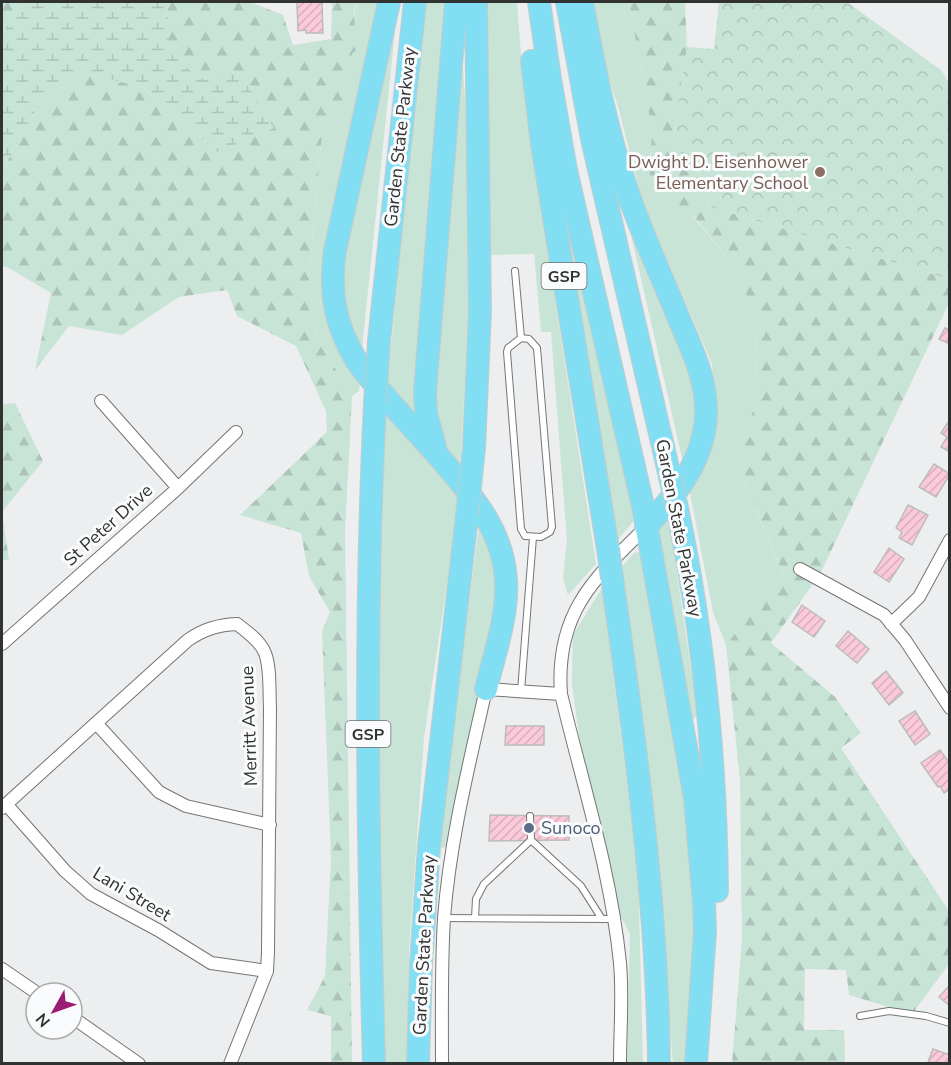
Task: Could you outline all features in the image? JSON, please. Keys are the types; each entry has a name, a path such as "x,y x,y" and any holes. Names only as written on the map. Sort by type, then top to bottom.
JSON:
{"highway":[{"path":"389,2 335,251 334,302 343,337 356,360 469,491 488,519 500,547 505,568 506,590 486,689"},
{"name":"Garden State Parkway","path":"374,1064 368,680 375,404 379,341 415,2"},
{"path":"441,459 428,424 425,391 456,2"},
{"name":"Garden State Parkway","path":"418,1064 421,964 429,846 474,448 480,312 476,2"},
{"name":"GSP","path":"526,2 543,144 608,549 628,694 646,848 659,1064"},
{"path":"539,2 550,79 572,199 639,488 691,772 700,839 705,931 696,1064"},
{"name":"Garden State Parkway","path":"567,2 592,139 677,508 704,663 716,800 717,927 708,1064"},
{"path":"582,2 603,103 622,172 646,240 699,367 706,402 705,427 695,462 676,491 646,527"}],"street":[{"path":"101,401 178,488"},
{"name":"St Peter Drive","path":"2,644 178,488 236,432"},
{"path":"620,1064 620,965 608,919 600,854 561,694 560,669 567,630 577,606 604,569 646,527"},
{"path":"891,624 919,597 950,540"},
{"path":"800,569 884,615 905,640 950,708"},
{"name":"Merritt Avenue","path":"4,806 188,640 201,631 219,625 237,624 251,635 264,652 270,708 267,971 230,1064"},
{"path":"442,1064 444,918 459,811 486,689 561,694"},
{"path":"96,723 159,792 186,806 270,825"},
{"name":"Lani Street","path":"4,806 65,871 91,894 158,930 211,963 267,971"},
{"path":"2,969 24,984"},
{"path":"84,1025 139,1064"}],"lane":[{"path":"515,271 521,338"},
{"path":"521,338 529,339 537,348 552,526 547,534 533,537 525,536 521,529 507,352 508,348 521,338"},
{"path":"521,692 533,537"},
{"path":"530,816 531,840 581,886 608,919"},
{"path":"475,918 476,900 484,884 531,840"},
{"path":"444,918 608,919"},
{"path":"860,1016 889,1011 926,1016 950,1023"}],"green space":[{"path":"2,2 23,2 2,34"},
{"path":"23,2 167,2 170,53 200,79 240,74 274,128 217,152 142,87 84,73 40,103 5,165 2,165 2,34"},
{"path":"167,2 250,2 283,15 293,45 331,39 332,2 356,2 354,10 356,50 352,54 345,107 322,134 309,276 317,338 352,396 345,532 352,1063 331,1063 331,1016 307,1010 325,976 331,859 322,631 330,612 309,576 301,533 240,515 327,432 326,411 296,346 237,316 227,290 179,297 122,335 69,326 35,370 51,293 2,266 2,165 5,165 40,103 84,73 142,87 217,152 200,79 169,53"},
{"path":"356,2 379,2 330,246 361,374 359,391 352,396 317,338 309,276 322,134 345,107"},
{"path":"398,2 361,358 339,303 338,259"},
{"path":"423,2 447,2 415,415 387,390"},
{"path":"486,2 517,2 522,68 545,234 596,564 568,595 563,578 567,541 551,332 541,332 534,254 490,255"},
{"path":"590,2 629,2 652,130 649,186 693,217 740,274 757,331 754,407 737,464 783,575 726,645 713,612 690,493 715,419 712,364 642,201 619,110 594,31"},
{"path":"629,2 685,2 687,47 673,139 708,206 949,279 949,303 820,574 771,643 835,697 861,733 841,748 949,911 949,964 912,1014 849,995 846,970 805,969 804,1030 844,1030 845,1063 732,1063 742,941 740,781 726,645 783,574 737,464 754,407 757,331 740,274 694,217 686,216 649,186 652,130"},
{"name":"Dwight D. Eisenhower Elementary School","path":"719,2 801,2 807,4 808,2 847,2 941,70 950,85 949,279 708,206 673,139 687,47 714,49"},
{"path":"461,32 467,134 470,284 460,473 436,433 430,398"},
{"path":"619,182 696,370 701,420 685,471"},
{"path":"561,184 636,518 617,541"},
{"path":"15,403 43,461 2,512 2,404"},
{"path":"387,405 459,486 451,557 424,737 409,950 408,1063 384,1064 378,617"},
{"path":"2,512 9,560 2,560"},
{"path":"480,517 499,574 475,719 446,847 438,849"},
{"path":"666,520 670,527 698,716 691,721 655,534"},
{"path":"644,551 692,795 695,881 693,1008 687,1063 673,1063 654,828 620,569 634,553"},
{"path":"602,588 638,867 643,1063 627,1063 630,934 619,913 581,750 572,684 573,635"}],"building":[{"path":"297,2 322,2 323,33 298,31"},
{"path":"945,328 950,330 950,344 939,339"},
{"path":"949,421 950,452 941,447 947,437 941,433"},
{"path":"934,464 950,474 936,497 919,487"},
{"path":"908,505 928,515 912,545 899,538 902,532 896,528"},
{"path":"889,548 904,559 889,582 874,572"},
{"path":"802,605 825,621 814,637 792,622"},
{"path":"848,631 869,649 857,663 836,646"},
{"path":"886,671 903,693 889,705 872,683"},
{"path":"915,711 930,734 915,745 899,721"},
{"path":"506,726 544,726 544,745 505,745"},
{"path":"940,750 950,764 950,789 944,793 921,763"},
{"name":"Sunoco","path":"490,815 569,816 569,840 489,841"},
{"path":"948,987 950,989 950,1006 939,997"},
{"path":"933,1049 950,1055 950,1064 928,1062"}],"place":[{"name":"Dwight D. Eisenhower Elementary School","path":"820,172"},
{"name":"Sunoco","path":"529,828"}]}
